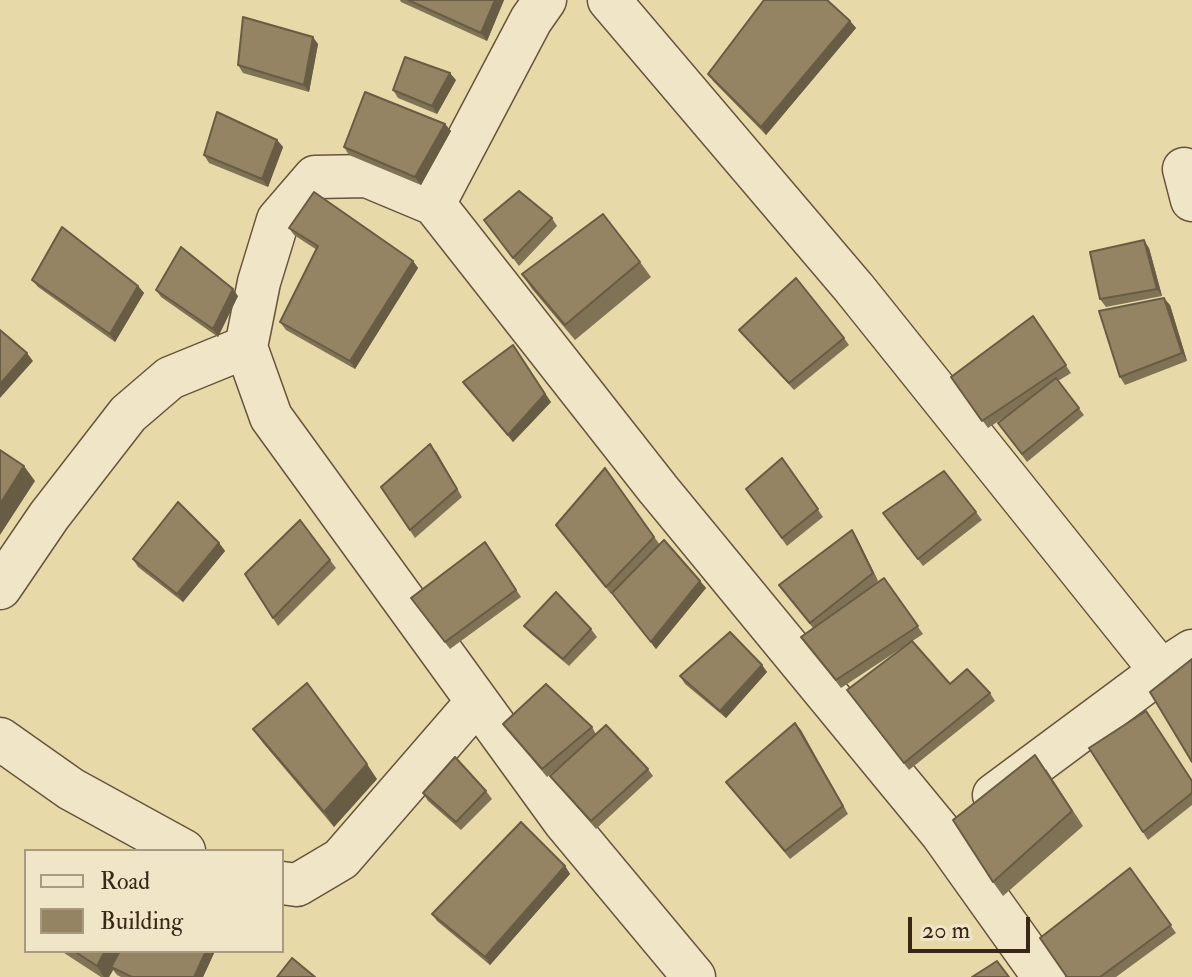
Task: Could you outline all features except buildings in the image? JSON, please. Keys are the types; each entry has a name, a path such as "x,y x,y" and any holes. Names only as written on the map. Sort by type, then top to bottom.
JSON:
{"street":[{"path":"434,204 531,20 545,0"},
{"path":"609,0 1177,661 942,834"},
{"path":"694,977 564,821 271,417 246,347 259,282 278,220 315,177 367,176 434,204 658,489 942,834 1044,977"},
{"path":"0,588 49,516 128,414 170,378 246,347"},
{"path":"284,883 297,885 341,859 477,702"},
{"path":"0,739 71,789 180,849"}]}
